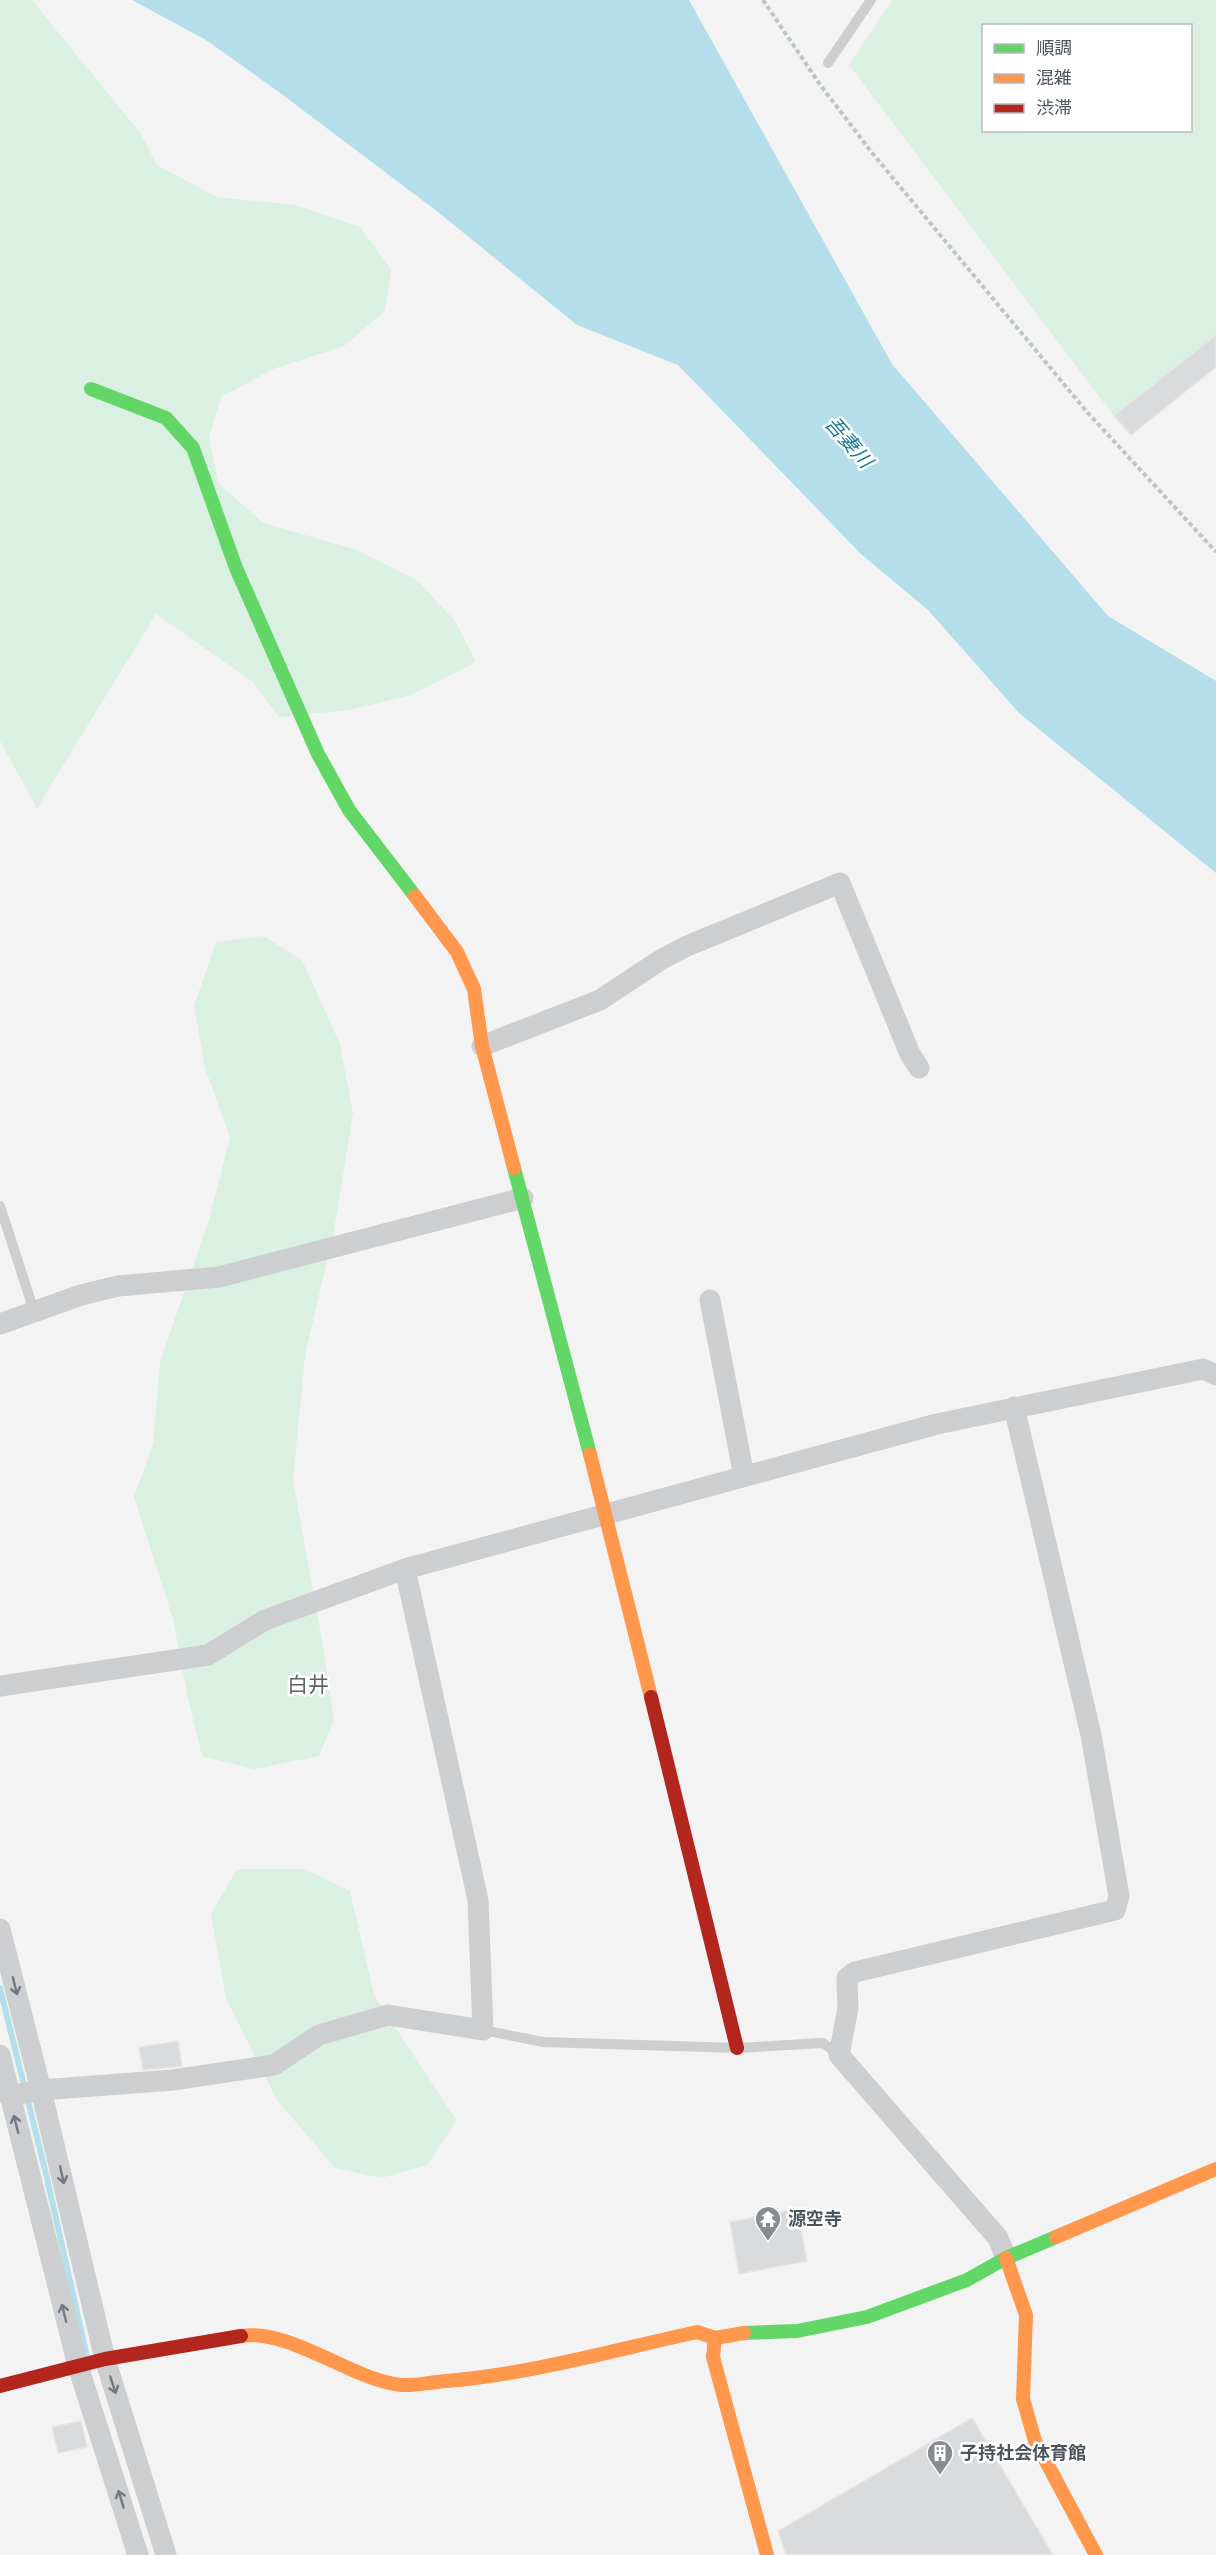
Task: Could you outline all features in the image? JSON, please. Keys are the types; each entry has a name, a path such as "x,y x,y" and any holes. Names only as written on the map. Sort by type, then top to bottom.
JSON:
{"street":[{"path":"91,389 166,418 193,448 236,567 318,754 349,810 457,952 474,989 482,1046 606,1513 736,2049"},
{"path":"482,1046 600,1000 662,959 687,946 840,883 910,1054 919,1068"},
{"path":"0,1324 81,1295 118,1286 219,1277 524,1198"},
{"path":"710,1300 744,1476"},
{"path":"0,1686 208,1655 265,1620 405,1569 937,1424 1203,1369 1216,1375"},
{"path":"1014,1407 1091,1735 1119,1896 1115,1910 855,1972 847,1978 848,2008 839,2055 998,2238 1026,2314 1023,2399 1035,2441 1096,2555"},
{"path":"26,2093 173,2080 274,2065 319,2036 388,2014 483,2030 478,1900 405,1569"},
{"path":"0,1929 26,2093 90,2363 166,2555"},
{"path":"0,2055 26,2093 138,2555"},
{"path":"0,2386 90,2363 256,2334 307,2350 361,2373 402,2385 481,2378 697,2332 715,2337 737,2333 797,2331 867,2317 967,2280 1006,2258 1216,2169"},
{"path":"715,2337 713,2357 767,2555"}],"lane":[{"path":"828,63 871,0"},
{"path":"0,1206 34,1311"},
{"path":"483,2030 543,2042 736,2049 823,2043 839,2055"}],"path":[{"path":"763,0 821,86 873,153 1087,412 1216,552"}],"green space":[{"path":"0,0 32,0 141,134 157,165 217,197 296,205 360,227 391,269 385,311 344,346 273,369 221,397 209,437 218,483 263,523 357,550 418,581 455,621 476,662 411,695 349,710 279,717 253,682 156,614 37,808 0,741"},
{"path":"892,0 1216,0 1216,335 1114,416 849,65"},
{"path":"263,936 302,960 340,1044 353,1113 334,1230 305,1356 293,1480 334,1720 319,1756 254,1769 202,1756 187,1694 173,1619 134,1497 153,1444 160,1362 209,1220 230,1137 205,1068 194,1006 216,942"},
{"path":"237,1869 305,1869 350,1891 374,1995 457,2121 427,2165 381,2178 335,2168 277,2100 226,1999 211,1914"}],"water":[{"name":"吾妻川","path":"132,0 689,0 892,364 1108,616 1216,681 1216,873 1019,713 928,610 861,554 678,365 577,325 438,212 279,92 206,40"}],"building":[{"path":"1216,335 1216,367 1131,435 1114,416"},
{"path":"178,2041 182,2066 143,2070 139,2047"},
{"name":"源空寺","path":"797,2209 807,2261 739,2274 730,2222"},
{"name":"子持社会体育館","path":"972,2418 1053,2555 786,2555 778,2531"},
{"path":"81,2421 87,2447 58,2453 52,2427"}],"waterway":[{"path":"0,1988 46,2174 87,2357"}],"traffic: fast":[{"path":"91,389 166,418 193,448 236,568 318,754 349,810 415,896"},
{"path":"514,1168 590,1454"},
{"path":"744,2333 797,2331 867,2317 967,2280 1006,2258 1056,2237"}],"traffic: slow":[{"path":"415,896 457,952 474,989 482,1046 514,1168"},
{"path":"590,1454 651,1697"},
{"path":"1056,2237 1216,2169"},
{"path":"1006,2258 1026,2315 1023,2399 1035,2441 1096,2555"},
{"path":"241,2336 260,2336 280,2340 362,2374 382,2381 406,2385 509,2373 697,2332 715,2338 744,2333"},
{"path":"715,2338 713,2357 767,2555"}],"traffic: jam":[{"path":"651,1697 737,2048"},
{"path":"0,2386 105,2359 241,2336"}],"place":[{"name":"源空寺","path":"768,2242"},
{"name":"子持社会体育館","path":"940,2476"}],"district":[{"name":"白井","path":"308,1685"}]}
